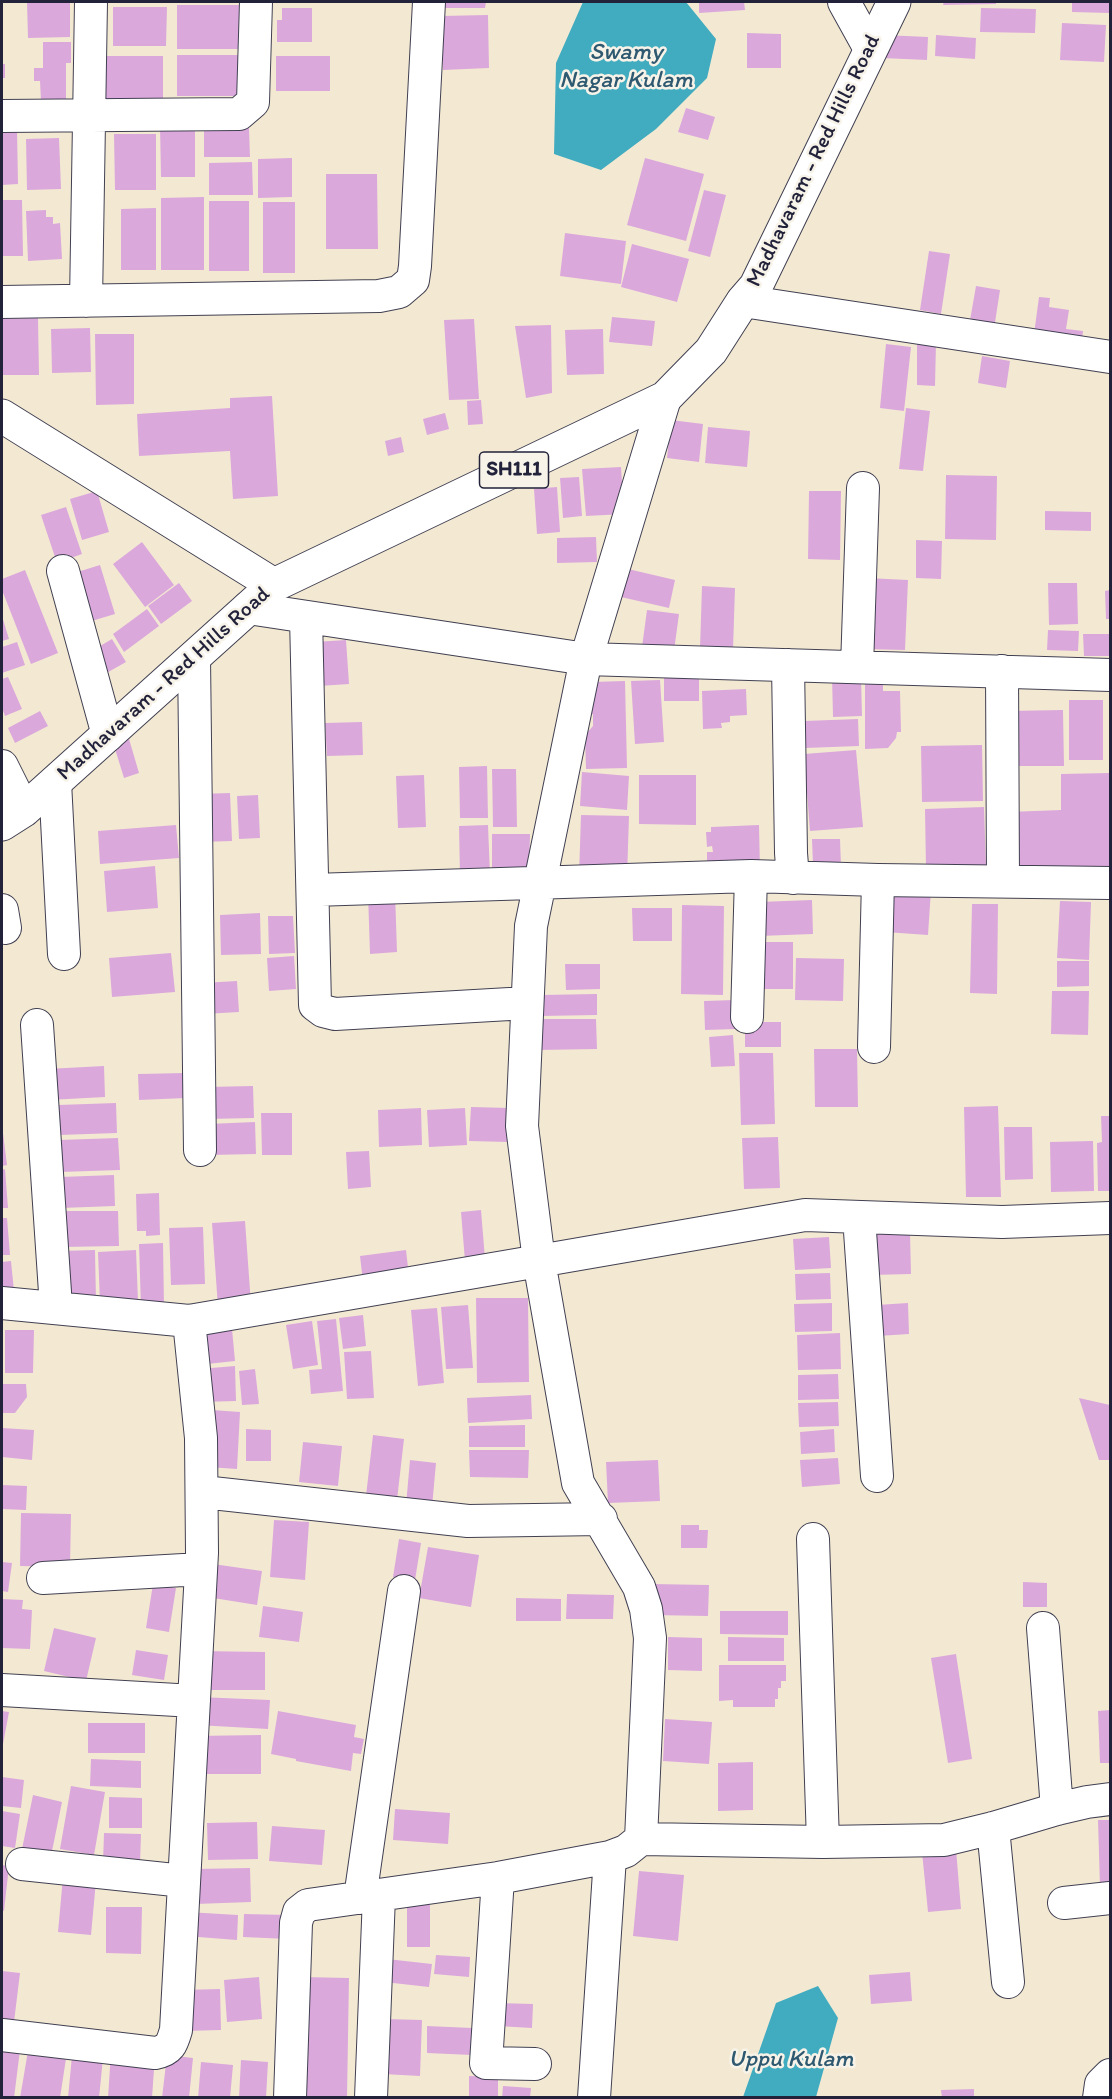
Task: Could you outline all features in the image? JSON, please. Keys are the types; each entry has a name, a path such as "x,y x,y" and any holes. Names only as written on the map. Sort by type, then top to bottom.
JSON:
{"main road":[{"name":"Madhavaram - Red Hills Road","path":"13,817 108,735 274,585 665,398 711,351 743,301 756,286 894,2"},
{"path":"4,421 274,585"}],"street":[{"path":"86,301 91,2"},
{"path":"2,116 239,114 254,102 256,2"},
{"path":"2,302 379,296 399,292 412,280 415,266 429,2"},
{"path":"844,2 870,49"},
{"path":"743,301 1110,357"},
{"path":"641,1839 650,1638 646,1609 639,1587 579,1483 539,1262 522,1126 531,926 586,659 665,398"},
{"path":"857,667 863,488"},
{"path":"63,571 108,735"},
{"path":"248,608 586,659 1110,675"},
{"path":"306,617 315,1005 322,1011 335,1014 528,1003"},
{"path":"194,658 200,1150"},
{"path":"788,665 793,878"},
{"path":"1002,671 1003,881"},
{"path":"2,766 13,817"},
{"path":"55,782 64,954"},
{"path":"313,890 751,876 1110,883"},
{"path":"747,1017 751,876"},
{"path":"874,1047 878,880"},
{"path":"37,1025 56,1307"},
{"path":"2,1303 189,1321 805,1215 1002,1222 1110,1218"},
{"path":"859,1217 877,1476"},
{"path":"2,2035 155,2053 165,2051 172,2042 176,2030 201,1569 203,1492 201,1438 189,1321"},
{"path":"203,1492 468,1521 601,1519"},
{"path":"813,1539 823,1842"},
{"path":"43,1578 201,1569"},
{"path":"371,2097 370,1897 404,1591"},
{"path":"1043,1628 1057,1809"},
{"path":"2,1690 194,1701"},
{"path":"290,2097 296,1923 299,1912 308,1905 498,1878 610,1857 626,1851 641,1839 823,1842 944,1840 1057,1809 1110,1799"},
{"path":"993,1828 1008,1982"},
{"path":"594,2097 610,1857"},
{"path":"22,1864 184,1881"},
{"path":"498,1878 486,2064 535,2064"},
{"path":"1064,1903 1110,1898"},
{"path":"1100,2097 1101,2084 1110,2075"}],"water":[{"name":"Swamy Nagar Kulam","path":"583,2 686,2 716,39 707,78 656,129 601,170 554,154 556,63"},
{"name":"Uppu Kulam","path":"818,1986 838,2018 816,2097 743,2097 776,2003"}],"building":[{"path":"27,2 70,2 70,37 28,38"},
{"path":"440,2 486,2 485,8 440,8"},
{"path":"699,2 744,2 745,10 699,13"},
{"path":"944,2 996,2 996,4 943,5"},
{"path":"1072,2 1110,2 1110,13 1072,12"},
{"path":"177,5 240,5 241,49 177,49"},
{"path":"113,7 167,7 166,46 113,46"},
{"path":"282,8 312,8 312,42 277,42 277,20 282,20"},
{"path":"981,8 1036,9 1035,33 980,32"},
{"path":"488,15 489,68 443,70 441,16"},
{"path":"1062,23 1106,25 1104,62 1060,60"},
{"path":"747,33 781,34 781,68 747,68"},
{"path":"883,35 928,37 927,60 882,58"},
{"path":"936,35 976,38 975,59 935,56"},
{"path":"43,42 71,42 71,63 66,63 66,101 41,101 40,81 34,81 34,68 43,68"},
{"path":"177,55 243,55 243,96 177,96"},
{"path":"105,56 163,56 163,101 105,101"},
{"path":"276,56 330,56 330,91 276,91"},
{"path":"2,64 5,64 5,78 2,78"},
{"path":"686,108 715,117 708,140 678,132"},
{"path":"160,125 195,125 195,177 161,177"},
{"path":"204,127 249,128 250,157 204,157"},
{"path":"17,129 18,184 2,185 2,130"},
{"path":"114,134 156,134 156,190 115,190"},
{"path":"59,138 61,189 27,190 26,139"},
{"path":"292,158 292,197 258,198 258,159"},
{"path":"645,158 704,174 686,241 627,225"},
{"path":"252,162 253,195 209,195 209,163"},
{"path":"326,174 377,174 378,249 326,249"},
{"path":"704,190 726,195 710,257 688,251"},
{"path":"204,197 204,270 161,270 161,198"},
{"path":"2,200 22,200 23,256 2,256"},
{"path":"209,201 249,201 249,271 209,271"},
{"path":"263,202 295,202 295,273 263,273"},
{"path":"156,208 156,270 121,270 121,209"},
{"path":"46,210 46,217 53,217 53,224 60,223 62,259 28,261 26,211"},
{"path":"565,233 626,241 621,284 560,276"},
{"path":"632,244 689,259 677,302 621,287"},
{"path":"929,251 950,254 941,314 920,310"},
{"path":"976,286 1000,290 994,329 969,326"},
{"path":"1039,297 1050,298 1049,307 1069,310 1066,329 1083,331 1082,340 1034,334"},
{"path":"612,317 655,321 652,346 609,342"},
{"path":"38,318 39,375 2,375 2,319"},
{"path":"474,319 479,399 449,400 444,320"},
{"path":"551,325 552,393 526,398 515,326"},
{"path":"90,328 91,372 52,373 51,329"},
{"path":"603,329 604,374 567,375 565,330"},
{"path":"95,334 134,334 134,404 96,405"},
{"path":"917,343 936,343 935,386 917,385"},
{"path":"886,344 911,347 904,411 880,408"},
{"path":"982,356 1010,361 1006,388 978,383"},
{"path":"272,396 278,496 233,499 230,451 139,456 137,414 230,408 230,398"},
{"path":"481,400 483,424 468,425 467,401"},
{"path":"906,408 930,411 923,471 899,469"},
{"path":"445,413 449,429 427,435 423,419"},
{"path":"671,420 703,424 699,462 667,458"},
{"path":"708,427 750,431 747,467 705,463"},
{"path":"401,437 404,452 388,456 385,441"},
{"path":"621,467 624,514 586,516 582,469"},
{"path":"946,475 997,476 996,540 945,539"},
{"path":"579,477 582,516 563,518 560,478"},
{"path":"557,487 560,532 537,534 534,489"},
{"path":"97,491 109,532 82,540 70,499"},
{"path":"809,491 841,491 840,560 808,559"},
{"path":"66,507 82,554 57,563 41,515"},
{"path":"1045,511 1091,512 1091,531 1045,530"},
{"path":"596,537 597,562 557,563 557,538"},
{"path":"916,540 942,541 941,579 916,578"},
{"path":"142,542 174,585 145,607 113,564"},
{"path":"100,565 115,614 85,623 71,574"},
{"path":"628,569 675,580 669,608 621,597"},
{"path":"25,570 58,653 31,664 2,590 2,579"},
{"path":"867,578 908,580 905,650 864,649"},
{"path":"179,583 192,601 161,624 148,606"},
{"path":"1048,583 1077,583 1078,624 1049,625"},
{"path":"702,586 735,588 733,650 700,649"},
{"path":"1110,590 1110,619 1106,619 1105,591"},
{"path":"147,609 159,626 124,652 113,634"},
{"path":"647,610 679,614 674,651 642,647"},
{"path":"2,616 9,639 2,641"},
{"path":"1048,630 1079,631 1078,651 1047,650"},
{"path":"1083,634 1110,634 1110,656 1084,656"},
{"path":"112,639 126,662 103,675 90,652"},
{"path":"346,640 349,684 319,686 315,642"},
{"path":"17,642 25,665 2,673 2,647"},
{"path":"861,676 862,716 833,717 832,677"},
{"path":"8,677 22,709 5,716 2,708 2,679"},
{"path":"664,678 699,678 699,701 664,701"},
{"path":"660,680 664,742 635,744 631,681"},
{"path":"625,681 627,768 586,769 585,735 593,726 593,714 589,715 592,682"},
{"path":"865,681 883,681 883,691 900,691 901,732 897,732 896,738 888,748 865,749"},
{"path":"746,689 747,715 730,716 730,722 721,723 722,728 703,729 702,691"},
{"path":"1069,700 1103,700 1103,760 1069,760"},
{"path":"1063,710 1064,766 1010,766 1008,711"},
{"path":"40,711 48,726 15,743 8,728"},
{"path":"858,719 859,746 805,748 804,721"},
{"path":"362,722 363,755 327,756 325,723"},
{"path":"127,732 139,773 124,778 111,736"},
{"path":"982,745 983,801 922,802 921,746"},
{"path":"856,750 863,827 810,831 804,754"},
{"path":"487,766 488,818 460,818 459,767"},
{"path":"492,769 516,769 517,827 493,827"},
{"path":"582,772 629,776 627,810 580,806"},
{"path":"1110,773 1110,874 1009,876 1008,812 1061,810 1061,774"},
{"path":"424,775 426,827 398,828 396,776"},
{"path":"639,775 696,775 696,825 639,824"},
{"path":"230,793 232,841 200,842 198,794"},
{"path":"258,795 260,838 239,839 237,796"},
{"path":"984,807 986,867 926,869 925,809"},
{"path":"581,815 629,816 627,878 579,876"},
{"path":"176,825 179,858 100,864 98,831"},
{"path":"488,825 490,875 460,876 459,826"},
{"path":"759,825 760,870 707,863 707,852 713,852 712,846 707,847 706,832 711,832 711,827"},
{"path":"492,834 530,834 529,874 492,873"},
{"path":"812,839 840,839 841,866 813,866"},
{"path":"155,866 158,908 107,912 104,871"},
{"path":"888,887 931,890 928,935 885,932"},
{"path":"395,892 397,952 370,954 368,894"},
{"path":"812,900 813,934 760,936 759,902"},
{"path":"1060,901 1091,902 1089,960 1057,958"},
{"path":"972,904 998,904 997,994 970,993"},
{"path":"682,905 724,906 723,995 681,994"},
{"path":"632,908 672,908 672,941 633,941"},
{"path":"260,913 261,954 221,955 220,915"},
{"path":"268,916 293,916 295,953 269,954"},
{"path":"756,942 793,942 793,989 756,989"},
{"path":"171,953 175,992 112,997 109,958"},
{"path":"294,956 296,989 269,991 267,958"},
{"path":"796,958 844,959 843,1001 795,1000"},
{"path":"1057,961 1089,961 1089,986 1057,987"},
{"path":"565,964 600,964 600,989 566,990"},
{"path":"237,981 239,1012 204,1014 202,983"},
{"path":"1052,991 1089,991 1088,1035 1051,1034"},
{"path":"597,994 597,1015 541,1016 541,995"},
{"path":"735,1000 736,1029 705,1030 704,1001"},
{"path":"538,1019 596,1019 597,1049 538,1050"},
{"path":"745,1022 781,1022 781,1047 745,1047"},
{"path":"733,1035 735,1066 711,1067 709,1037"},
{"path":"814,1049 857,1049 858,1107 815,1107"},
{"path":"739,1053 773,1053 775,1124 741,1125"},
{"path":"104,1066 105,1097 49,1100 47,1069"},
{"path":"186,1073 186,1098 139,1100 138,1074"},
{"path":"253,1086 254,1118 207,1119 206,1087"},
{"path":"116,1103 117,1133 59,1135 58,1105"},
{"path":"998,1106 1001,1197 966,1197 964,1107"},
{"path":"471,1107 510,1108 508,1142 469,1141"},
{"path":"421,1108 422,1145 379,1147 378,1110"},
{"path":"465,1108 467,1145 429,1147 427,1110"},
{"path":"261,1113 292,1113 292,1155 262,1155"},
{"path":"1101,1116 1110,1116 1110,1191 1098,1191 1097,1143 1102,1142"},
{"path":"255,1122 256,1154 209,1155 208,1124"},
{"path":"1004,1127 1032,1127 1033,1179 1005,1180"},
{"path":"2,1134 7,1165 2,1166"},
{"path":"778,1137 780,1188 744,1189 742,1138"},
{"path":"118,1138 120,1170 60,1172 59,1140"},
{"path":"1093,1141 1094,1191 1051,1192 1050,1142"},
{"path":"369,1151 371,1187 348,1189 346,1152"},
{"path":"5,1169 8,1208 2,1208 2,1170"},
{"path":"114,1175 115,1206 61,1208 60,1177"},
{"path":"159,1193 160,1235 146,1236 146,1231 137,1231 136,1194"},
{"path":"481,1210 485,1259 465,1261 461,1212"},
{"path":"62,1211 118,1211 119,1246 62,1247"},
{"path":"2,1218 7,1218 10,1255 2,1255"},
{"path":"245,1221 251,1304 218,1307 212,1223"},
{"path":"203,1227 205,1284 171,1285 169,1228"},
{"path":"910,1233 911,1274 871,1275 870,1234"},
{"path":"829,1237 831,1268 795,1270 793,1239"},
{"path":"163,1243 164,1307 141,1308 139,1244"},
{"path":"95,1250 96,1301 61,1301 60,1251"},
{"path":"136,1250 138,1301 100,1303 98,1252"},
{"path":"406,1250 409,1276 363,1282 360,1256"},
{"path":"11,1261 14,1291 2,1292 2,1262"},
{"path":"830,1273 831,1299 796,1300 795,1274"},
{"path":"476,1298 528,1298 529,1382 477,1383"},
{"path":"832,1303 832,1331 795,1332 794,1304"},
{"path":"908,1303 909,1334 878,1336 877,1305"},
{"path":"468,1305 473,1368 446,1369 441,1307"},
{"path":"437,1308 444,1383 418,1386 411,1310"},
{"path":"363,1315 366,1346 343,1349 339,1318"},
{"path":"336,1319 343,1391 311,1394 309,1370 322,1369 317,1321"},
{"path":"312,1321 318,1365 293,1369 286,1325"},
{"path":"232,1329 235,1361 198,1365 195,1333"},
{"path":"5,1330 34,1330 33,1373 5,1373"},
{"path":"840,1333 841,1369 798,1370 797,1335"},
{"path":"371,1351 374,1398 347,1399 344,1352"},
{"path":"235,1366 236,1401 201,1402 199,1369"},
{"path":"255,1369 259,1404 242,1405 239,1371"},
{"path":"838,1374 839,1399 798,1400 798,1375"},
{"path":"2,1384 26,1384 27,1397 15,1413 2,1413"},
{"path":"531,1395 532,1419 468,1423 467,1398"},
{"path":"1079,1398 1110,1405 1110,1460 1099,1460"},
{"path":"838,1402 839,1426 799,1427 798,1403"},
{"path":"212,1410 240,1412 237,1469 208,1467"},
{"path":"525,1425 525,1447 469,1447 469,1426"},
{"path":"2,1428 34,1430 32,1460 2,1457"},
{"path":"246,1429 271,1430 271,1461 246,1461"},
{"path":"834,1429 835,1452 801,1454 800,1432"},
{"path":"373,1435 404,1439 397,1500 366,1496"},
{"path":"303,1442 342,1446 338,1486 299,1482"},
{"path":"469,1450 529,1450 528,1478 470,1477"},
{"path":"838,1458 840,1484 802,1487 800,1460"},
{"path":"410,1460 436,1463 432,1507 406,1505"},
{"path":"658,1460 660,1501 608,1503 606,1462"},
{"path":"2,1485 27,1486 26,1510 2,1509"},
{"path":"21,1513 71,1514 70,1567 20,1566"},
{"path":"274,1520 309,1522 305,1580 270,1577"},
{"path":"681,1525 699,1525 699,1530 708,1530 707,1548 681,1548"},
{"path":"399,1539 421,1543 415,1580 393,1577"},
{"path":"428,1547 479,1555 471,1607 419,1598"},
{"path":"2,1562 12,1563 8,1592 2,1591"},
{"path":"213,1564 262,1571 257,1605 207,1597"},
{"path":"1023,1582 1047,1583 1047,1607 1023,1607"},
{"path":"153,1584 176,1588 169,1632 146,1628"},
{"path":"652,1584 709,1585 708,1616 651,1615"},
{"path":"567,1594 614,1595 613,1619 566,1619"},
{"path":"516,1598 561,1599 561,1621 516,1621"},
{"path":"2,1599 23,1600 22,1609 32,1610 30,1649 2,1648"},
{"path":"263,1606 303,1612 299,1642 259,1637"},
{"path":"720,1611 788,1611 788,1635 720,1634"},
{"path":"54,1628 96,1638 86,1681 44,1671"},
{"path":"668,1637 702,1638 702,1671 668,1670"},
{"path":"728,1637 784,1638 784,1661 728,1661"},
{"path":"136,1650 168,1655 164,1680 132,1675"},
{"path":"199,1651 265,1652 265,1690 199,1690"},
{"path":"956,1654 972,1759 948,1763 931,1658"},
{"path":"719,1665 786,1665 786,1681 781,1681 781,1688 778,1688 775,1707 733,1707 733,1700 719,1701"},
{"path":"199,1697 270,1700 268,1729 197,1725"},
{"path":"1110,1710 1110,1763 1100,1763 1098,1711"},
{"path":"2,1711 9,1712 3,1744 2,1744"},
{"path":"278,1711 356,1725 354,1737 364,1739 361,1754 353,1753 351,1771 271,1754"},
{"path":"665,1719 712,1722 709,1764 663,1761"},
{"path":"88,1723 145,1723 145,1753 88,1753"},
{"path":"261,1735 261,1774 194,1774 194,1736"},
{"path":"91,1759 141,1761 141,1788 90,1786"},
{"path":"753,1762 753,1810 718,1811 718,1763"},
{"path":"2,1777 24,1780 21,1808 2,1806"},
{"path":"71,1786 105,1792 94,1855 60,1849"},
{"path":"33,1795 62,1802 50,1861 21,1854"},
{"path":"109,1797 142,1798 142,1828 109,1828"},
{"path":"395,1809 450,1813 448,1844 393,1840"},
{"path":"2,1811 20,1814 15,1848 2,1846"},
{"path":"1098,1820 1110,1820 1110,1887 1100,1887"},
{"path":"257,1822 258,1859 208,1860 207,1823"},
{"path":"272,1826 325,1830 322,1865 269,1861"},
{"path":"104,1833 141,1834 140,1864 103,1863"},
{"path":"956,1849 961,1909 928,1912 922,1852"},
{"path":"2,1865 9,1866 4,1911 2,1910"},
{"path":"250,1868 251,1902 196,1904 195,1869"},
{"path":"639,1871 684,1875 678,1941 633,1936"},
{"path":"63,1877 96,1881 91,1935 58,1932"},
{"path":"407,1895 430,1895 430,1947 407,1947"},
{"path":"106,1907 142,1907 141,1954 106,1953"},
{"path":"187,1912 238,1915 237,1940 185,1936"},
{"path":"244,1914 289,1915 288,1939 243,1937"},
{"path":"436,1955 470,1957 469,1977 434,1974"},
{"path":"387,1959 432,1964 429,1987 384,1982"},
{"path":"2,1971 20,1973 14,2022 2,2021"},
{"path":"910,1972 912,2001 871,2004 869,1975"},
{"path":"259,1977 262,2019 227,2022 224,1980"},
{"path":"302,1977 349,1978 347,2098 300,2098"},
{"path":"220,1989 221,2030 184,2031 183,1990"},
{"path":"498,2003 533,2004 532,2028 497,2026"},
{"path":"385,2019 422,2020 420,2076 383,2074"},
{"path":"427,2026 472,2028 472,2055 427,2053"},
{"path":"2,2039 21,2042 14,2098 2,2098"},
{"path":"29,2045 67,2052 60,2098 20,2098"},
{"path":"73,2045 104,2048 99,2098 68,2098"},
{"path":"111,2052 155,2055 152,2098 108,2098"},
{"path":"167,2055 193,2058 189,2098 162,2098"},
{"path":"241,2060 268,2062 266,2098 239,2098"},
{"path":"201,2062 233,2065 230,2098 198,2098"},
{"path":"469,2076 498,2077 498,2098 469,2098"},
{"path":"503,2086 531,2088 530,2098 502,2098"},
{"path":"974,2089 974,2098 942,2098 941,2090"}]}
